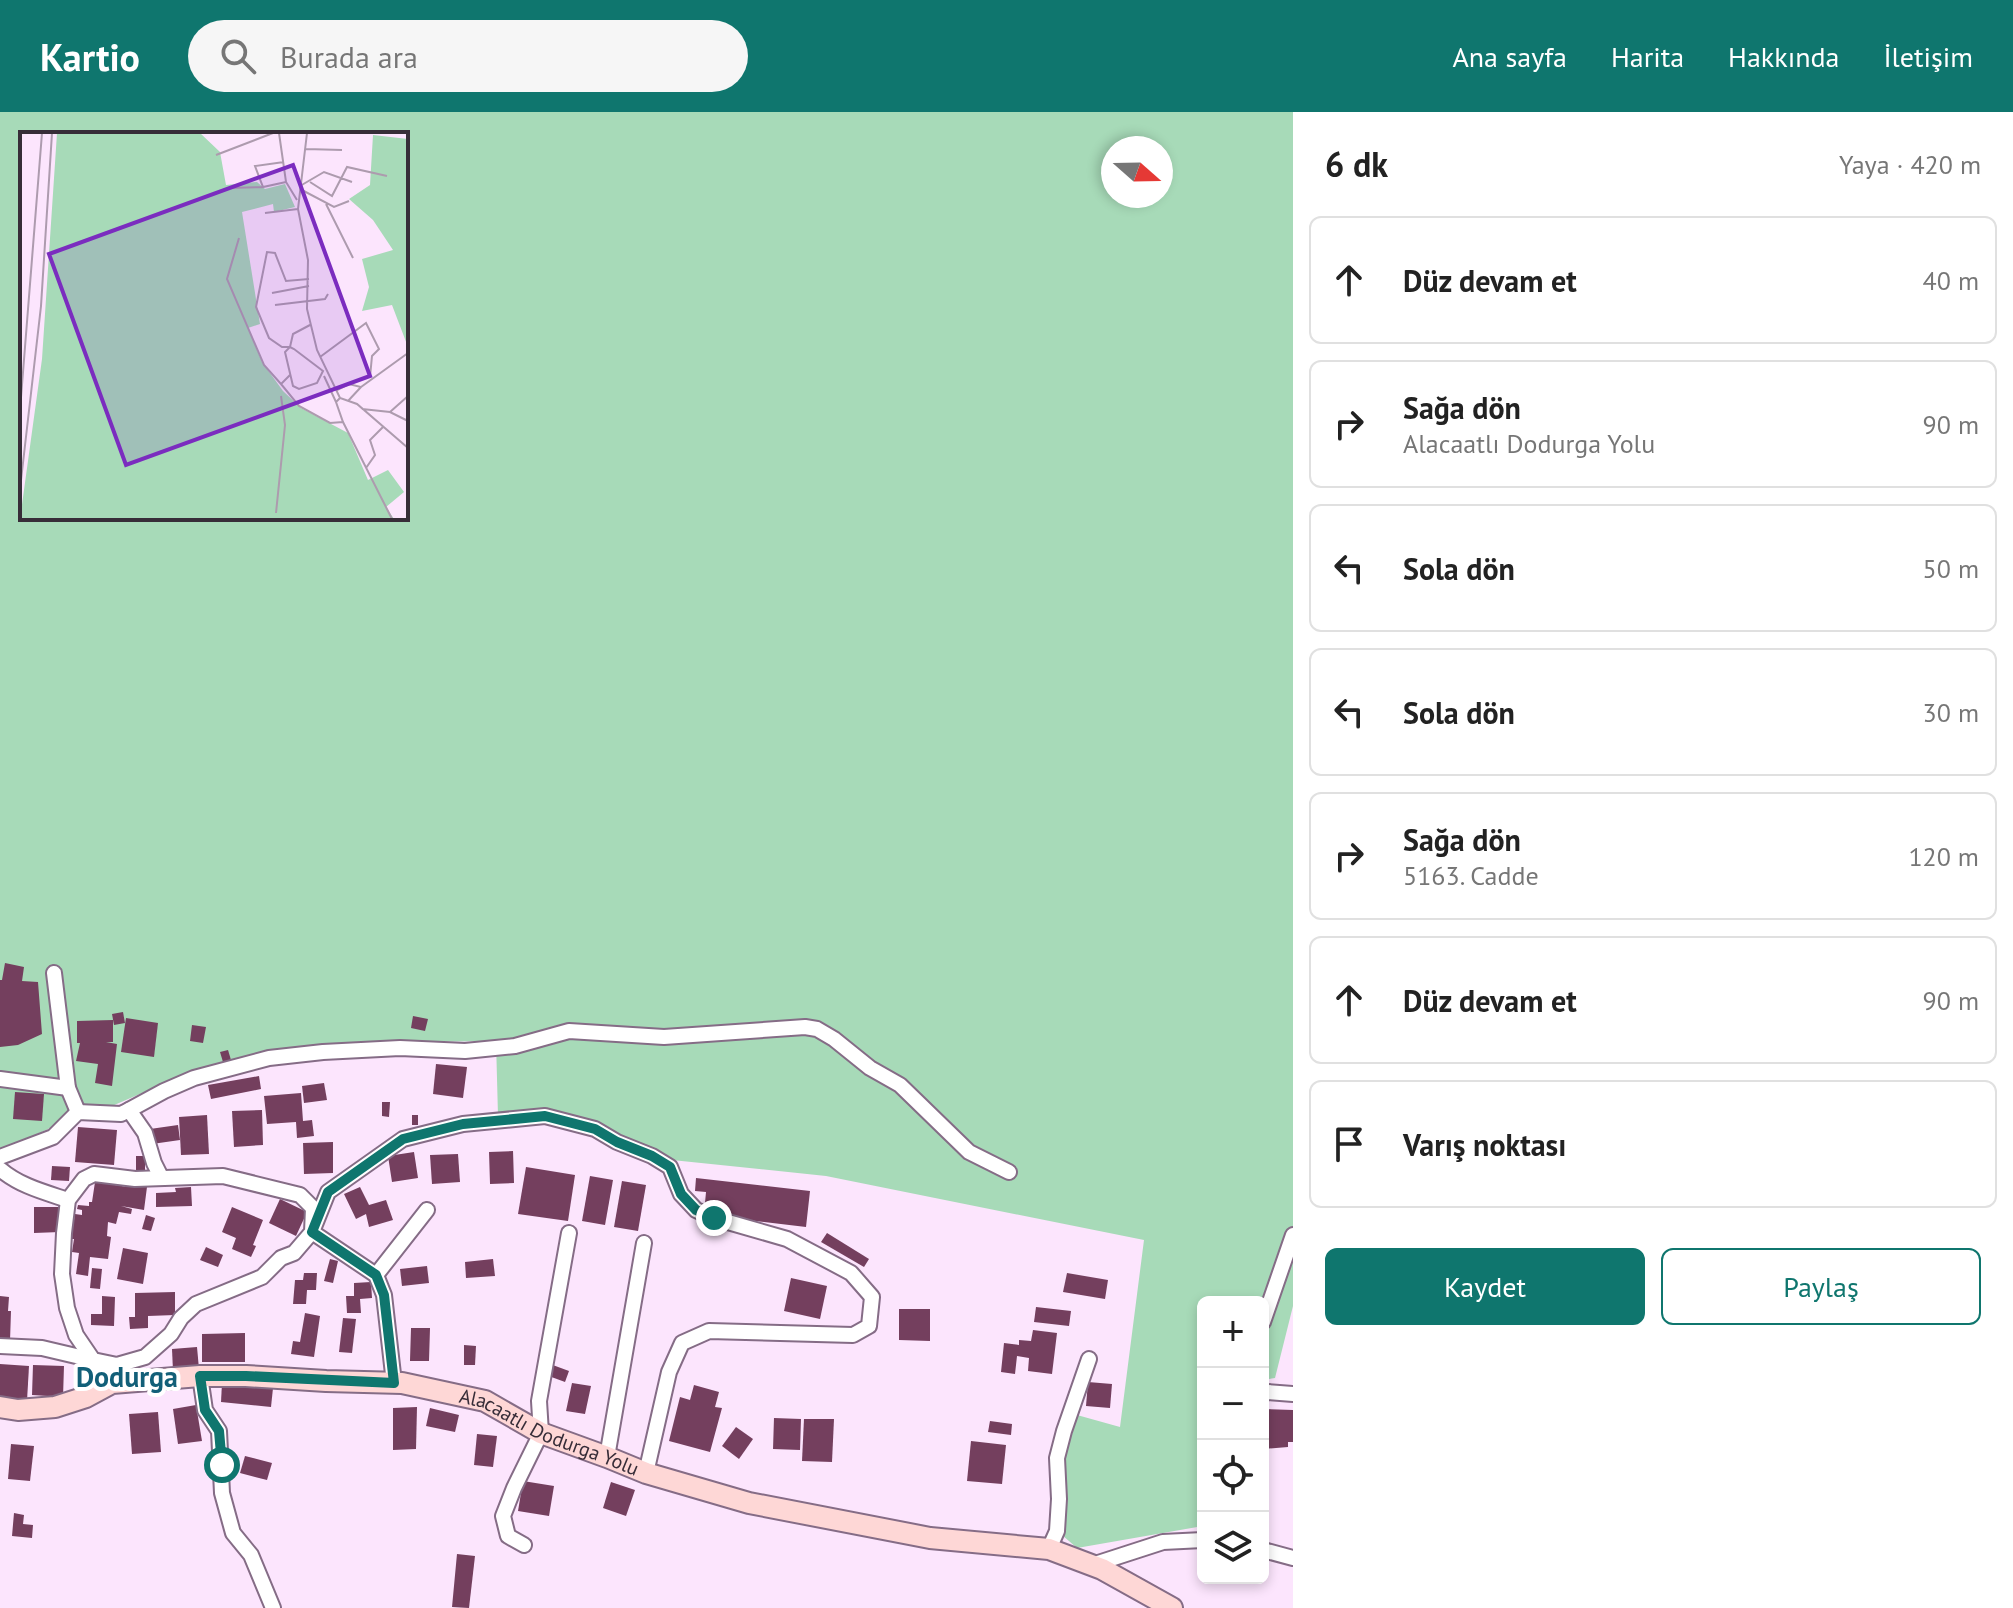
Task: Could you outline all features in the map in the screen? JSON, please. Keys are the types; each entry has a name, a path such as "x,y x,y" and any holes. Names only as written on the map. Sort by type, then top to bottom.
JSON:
{"street":[{"path":"54,973 68,1088 78,1112"},
{"path":"0,1157 53,1137 78,1112 121,1114 194,1078 269,1058 400,1048 465,1051 515,1046 569,1031 664,1037 805,1027 817,1029 834,1039 870,1068 900,1085 969,1152 1009,1172"},
{"path":"0,1079 68,1088"},
{"path":"129,1110 145,1133 161,1177"},
{"path":"0,1346 42,1348 117,1365 145,1357 171,1334 181,1318 196,1304 262,1277 281,1258 294,1253 312,1232 328,1192 403,1139 463,1124 545,1116 595,1129 652,1156 670,1167 681,1194 696,1210 787,1239 851,1273 872,1297 869,1326 853,1335 709,1331 682,1343 669,1372 646,1473"},
{"path":"0,1169 33,1189 68,1200"},
{"path":"112,1383 76,1335 67,1308 62,1274 68,1200 84,1179 94,1174 135,1179 223,1176 300,1195 313,1208 312,1232"},
{"path":"376,1275 427,1210"},
{"path":"312,1232 376,1275 384,1295 394,1383"},
{"path":"524,1545 508,1536 503,1516 541,1433 539,1401 569,1233"},
{"path":"1269,1305 1293,1235"},
{"path":"607,1457 644,1243"},
{"path":"1049,1549 1057,1531 1057,1458 1089,1359"},
{"path":"200,1376 205,1410 219,1431 222,1493 233,1533 251,1555 273,1608"},
{"name":"Alacaatlı Dodurga Yolu","path":"0,1407 18,1410 55,1407 86,1397 112,1383 200,1376 402,1383 485,1401 541,1433 646,1473 749,1503 915,1535 1049,1549 1102,1569 1160,1606"},
{"path":"1269,1392 1293,1394"},
{"path":"1092,1565 1163,1542 1197,1540"},
{"path":"1269,1552 1293,1558"}],"green space":[{"path":"0,112 1293,112 1293,1306 1275,1378 1269,1379 1269,1296 1197,1296 1197,1527 1077,1548 1062,1535 1066,1509 1065,1454 1077,1415 1120,1427 1144,1240 826,1176 672,1160 585,1120 498,1116 496,1041 409,1042 191,1072 112,1106 91,1106 0,1150"}],"building":[{"path":"5,963 24,967 22,981 38,982 42,1034 18,1045 0,1047 0,980"},
{"path":"123,1012 125,1023 114,1025 112,1014"},
{"path":"413,1016 428,1019 425,1031 411,1028"},
{"path":"126,1018 158,1023 154,1057 121,1052"},
{"path":"113,1020 113,1042 106,1042 117,1044 112,1086 95,1083 98,1064 76,1061 80,1043 77,1043 77,1021"},
{"path":"192,1025 206,1027 203,1043 190,1041"},
{"path":"228,1050 231,1060 223,1062 220,1052"},
{"path":"436,1064 467,1067 463,1098 433,1094"},
{"path":"259,1076 261,1089 211,1099 208,1085"},
{"path":"324,1083 327,1100 304,1103 302,1086"},
{"path":"15,1092 44,1094 42,1121 13,1119"},
{"path":"301,1093 303,1121 312,1120 314,1136 297,1138 296,1122 267,1124 264,1096"},
{"path":"382,1102 390,1102 389,1117 382,1116"},
{"path":"262,1110 263,1145 234,1147 232,1111"},
{"path":"207,1115 209,1154 181,1155 179,1117"},
{"path":"412,1115 418,1115 418,1125 412,1125"},
{"path":"178,1125 180,1140 152,1144 150,1129"},
{"path":"78,1127 117,1130 114,1165 75,1162"},
{"path":"333,1142 333,1173 304,1174 303,1143"},
{"path":"513,1151 514,1183 490,1184 489,1152"},
{"path":"414,1152 418,1178 392,1182 388,1156"},
{"path":"458,1154 460,1182 432,1184 430,1155"},
{"path":"136,1156 145,1156 145,1171 136,1171"},
{"path":"52,1166 70,1167 69,1181 51,1180"},
{"path":"526,1167 575,1175 568,1221 518,1214"},
{"path":"590,1176 613,1180 605,1225 582,1221"},
{"path":"696,1178 810,1191 806,1227 721,1217 723,1205 705,1203 706,1192 695,1191"},
{"path":"622,1181 646,1185 638,1231 614,1227"},
{"path":"95,1182 147,1187 144,1210 121,1206 132,1209 131,1214 119,1212 116,1224 108,1222 107,1236 111,1237 108,1259 90,1257 88,1276 76,1274 79,1253 72,1252 74,1239 71,1239 75,1214 82,1215 82,1210 77,1209 78,1205 89,1206 92,1202"},
{"path":"191,1187 192,1206 156,1207 156,1193"},
{"path":"360,1187 369,1205 386,1200 393,1220 369,1227 366,1214 356,1219 344,1194"},
{"path":"280,1199 307,1212 296,1236 269,1223"},
{"path":"34,1207 60,1207 60,1232 34,1233"},
{"path":"232,1207 263,1220 251,1257 232,1249 236,1238 222,1232"},
{"path":"146,1215 155,1218 151,1231 142,1229"},
{"path":"827,1233 869,1259 864,1267 821,1242"},
{"path":"206,1247 223,1255 218,1267 200,1260"},
{"path":"123,1248 148,1253 143,1284 117,1279"},
{"path":"330,1259 338,1261 333,1283 324,1281"},
{"path":"493,1259 495,1276 466,1278 465,1262"},
{"path":"427,1266 429,1283 402,1286 400,1269"},
{"path":"92,1268 102,1269 100,1289 90,1288"},
{"path":"304,1273 317,1273 316,1290 307,1290 306,1304 293,1304 295,1280 303,1280"},
{"path":"1067,1273 1108,1280 1105,1299 1063,1292"},
{"path":"791,1278 827,1286 820,1319 784,1311"},
{"path":"371,1282 372,1298 360,1299 361,1313 347,1313 346,1296 354,1296 354,1283"},
{"path":"175,1292 175,1315 148,1316 148,1328 130,1329 129,1317 135,1317 135,1293"},
{"path":"0,1296 9,1297 10,1341 0,1340"},
{"path":"102,1296 115,1297 114,1326 91,1325 91,1314 102,1314"},
{"path":"1036,1307 1071,1311 1069,1326 1034,1322"},
{"path":"899,1309 930,1309 930,1341 899,1340"},
{"path":"305,1313 320,1316 314,1357 291,1354 293,1341 300,1342"},
{"path":"343,1318 356,1319 352,1353 339,1352"},
{"path":"411,1328 430,1328 429,1361 410,1361"},
{"path":"1033,1330 1057,1333 1052,1374 1028,1371 1029,1358 1017,1356 1015,1374 1001,1372 1004,1343 1019,1345 1019,1340 1031,1341"},
{"path":"245,1333 245,1362 202,1362 202,1334"},
{"path":"464,1345 476,1346 475,1365 464,1365"},
{"path":"197,1347 199,1369 173,1371 172,1349"},
{"path":"0,1364 29,1366 27,1401 0,1400"},
{"path":"550,1364 569,1371 565,1382 546,1375"},
{"path":"33,1365 64,1366 63,1397 32,1395"},
{"path":"1088,1382 1112,1384 1110,1408 1086,1406"},
{"path":"222,1383 273,1388 271,1407 221,1402"},
{"path":"572,1383 591,1386 585,1414 566,1411"},
{"path":"694,1385 719,1392 715,1407 722,1408 710,1452 669,1441 680,1397 690,1400"},
{"path":"196,1405 202,1441 178,1444 173,1409"},
{"path":"417,1407 416,1449 393,1450 393,1408"},
{"path":"430,1408 459,1415 455,1432 426,1426"},
{"path":"1269,1409 1293,1410 1293,1442 1288,1442 1288,1447 1269,1449"},
{"path":"158,1412 161,1452 132,1454 129,1414"},
{"path":"774,1418 801,1419 800,1450 773,1449"},
{"path":"804,1419 834,1419 832,1462 802,1461"},
{"path":"990,1421 1012,1424 1011,1435 988,1432"},
{"path":"736,1427 753,1439 739,1459 722,1446"},
{"path":"477,1434 497,1436 493,1467 474,1465"},
{"path":"971,1441 1006,1445 1002,1484 967,1481"},
{"path":"11,1444 34,1446 30,1481 8,1479"},
{"path":"245,1456 272,1463 267,1480 240,1473"},
{"path":"523,1481 554,1486 549,1516 518,1511"},
{"path":"611,1482 635,1490 626,1516 603,1508"},
{"path":"14,1513 24,1515 23,1524 33,1525 32,1538 12,1536"},
{"path":"457,1554 475,1556 469,1608 452,1607"}],"district":[{"name":"Dodurga","path":"127,1377"}],"route":[{"path":"222,1465 219,1431 205,1410 200,1376 394,1383 384,1295 376,1275 312,1232 328,1192 403,1139 463,1124 545,1116 595,1129 652,1156 670,1167 681,1194 696,1210 714,1218"}]}
